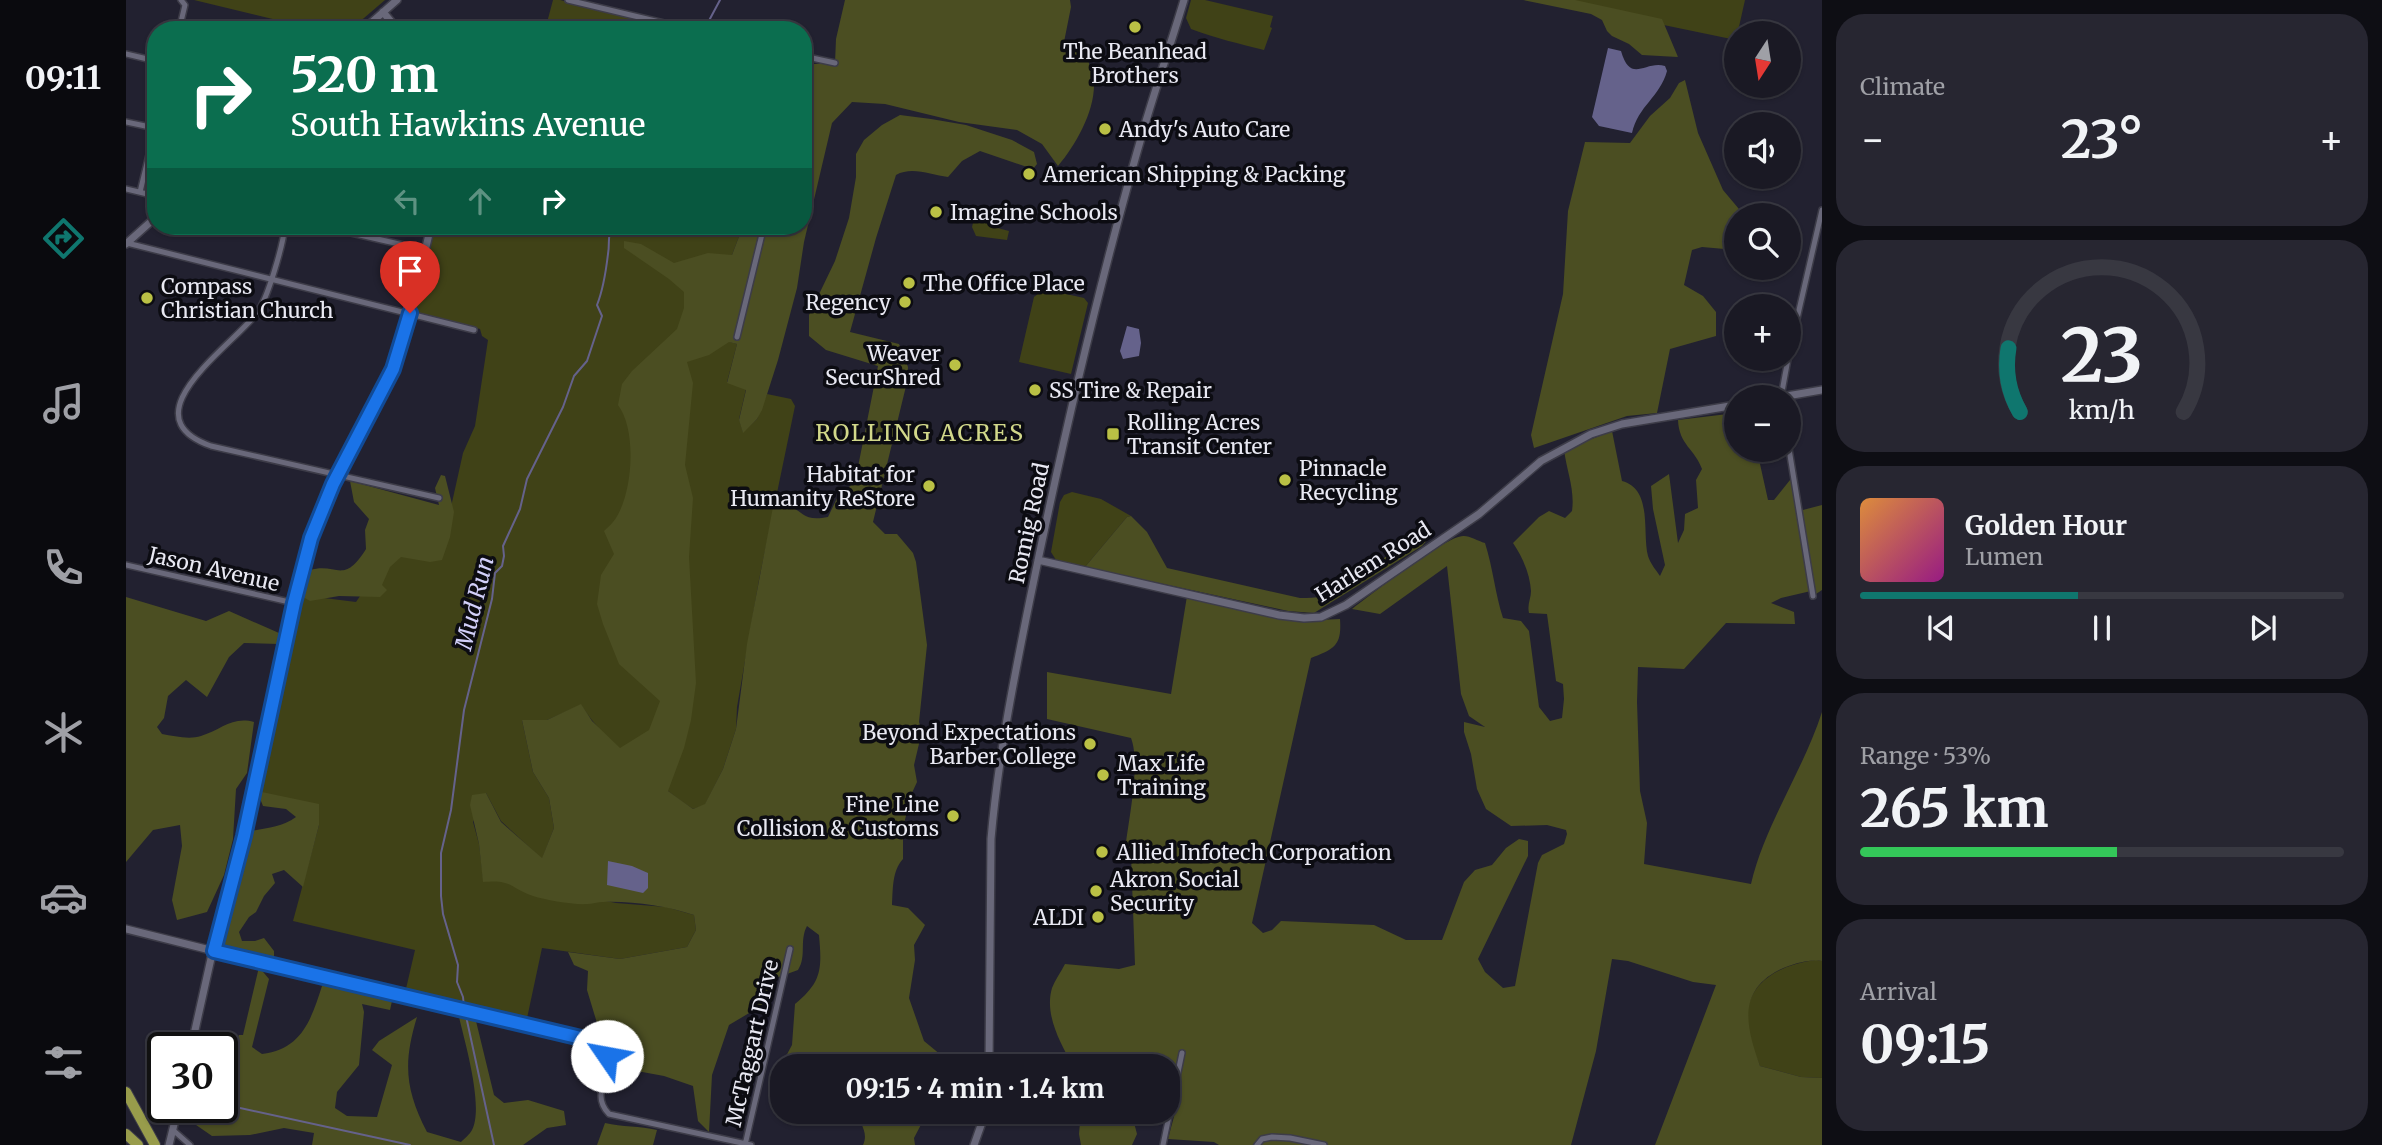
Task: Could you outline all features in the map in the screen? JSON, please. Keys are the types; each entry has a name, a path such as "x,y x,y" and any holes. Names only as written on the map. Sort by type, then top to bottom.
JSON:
{"highway":[{"path":"126,1093 155,1145"},
{"path":"126,1134 138,1145"}],"street":[{"path":"181,0 184,7 181,21"},
{"path":"373,21 397,0"},
{"path":"568,0 656,21"},
{"name":"Romig Road","path":"989,1054 990,851 993,811 1017,668 1038,560 1099,295 1146,121 1184,0"},
{"path":"383,12 390,21"},
{"path":"126,54 147,59"},
{"path":"812,59 835,63"},
{"path":"126,122 147,126"},
{"path":"140,192 147,164"},
{"path":"126,189 147,194"},
{"path":"1801,301 1822,210"},
{"path":"127,244 147,225"},
{"path":"182,384 254,316 264,300 282,235"},
{"path":"360,235 425,250"},
{"path":"195,1032 244,836 294,603 318,516 393,369 429,235"},
{"path":"737,337 762,235"},
{"path":"127,244 474,330"},
{"path":"1801,394 1822,390"},
{"name":"Harlem Road","path":"1038,560 1279,615 1321,617 1356,599 1479,514 1531,468 1564,446 1609,427 1724,407"},
{"path":"171,416 181,432 200,443 439,498"},
{"path":"1791,462 1813,596"},
{"name":"Jason Avenue","path":"126,565 294,603"},
{"path":"126,929 581,1038 599,1046 607,1056 608,1069 601,1097 609,1114 747,1145"},
{"name":"McTaggart Drive","path":"747,1145 790,949"},
{"path":"1163,1145 1182,1053"},
{"path":"169,1145 174,1123"},
{"path":"974,1145 981,1124"},
{"path":"173,1130 190,1145"},
{"path":"1257,1145 1262,1139 1272,1137 1324,1145"}],"green space":[{"path":"194,0 385,0 360,21 281,21"},
{"path":"553,0 560,0 645,21 547,21"},
{"path":"845,0 1070,0 1064,42 1084,47 1094,85 1093,96 1082,128 1058,166 1042,144 1017,130 959,122 885,104 852,102 832,123 812,208 812,64 835,63 836,39"},
{"path":"1191,0 1205,0 1273,16 1272,28 1264,50 1191,29 1186,18"},
{"path":"1523,0 1575,0 1662,19 1678,57 1642,55 1629,44 1612,36 1602,20 1591,14"},
{"path":"1543,0 1745,0 1740,21 1724,21 1724,38"},
{"path":"1685,80 1698,133 1723,190 1734,203 1724,203 1724,249 1702,247 1692,250 1684,285 1703,296 1716,312 1716,336 1670,349 1657,413 1627,416 1534,448 1531,435 1563,294 1568,211 1585,142 1630,143 1650,116 1670,98 1679,83"},
{"path":"900,115 966,125 1012,140 1034,152 1037,164 1033,169 980,151 962,161 948,177 915,171 896,175 850,332 899,344 908,367 907,382 873,522 885,534 897,534 913,553 927,645 919,722 922,731 914,765 917,782 903,828 903,859 895,875 892,905 908,908 925,925 914,945 915,960 909,998 924,1041 940,1054 787,1054 792,1045 795,1004 811,989 820,966 819,935 807,926 798,970 776,978 772,996 761,1006 729,1025 712,1075 709,1132 698,1121 693,1086 664,1076 626,1069 614,1079 587,990 588,971 574,965 568,952 620,959 687,947 696,930 694,915 638,903 560,902 533,896 506,883 483,882 479,844 470,805 472,795 486,793 501,822 542,858 554,828 549,798 533,772 522,720 547,720 581,704 592,721 620,748 649,730 660,701 619,664 597,604 601,575 614,554 604,531 615,520 622,506 629,477 628,429 618,405 622,384 632,371 677,329 684,308 684,292 624,248 624,241 641,244 674,263 708,253 732,255 740,235 806,235 797,288 778,360 762,410 743,433 739,420 746,390 727,383 737,344 729,342 709,355 687,362 693,383 685,465 693,498 689,557 696,683 684,748 668,791 693,809 705,804 723,769 736,729 747,644 773,507 790,507 810,518 828,517 838,496 855,482 878,366 826,350 809,336 809,315 835,261 849,218 856,177 856,154 864,140"},
{"path":"976,210 987,212 986,220 990,226 1009,231 1007,240 976,236 972,227"},
{"path":"432,235 740,235 732,255 730,342 737,344 727,382 746,389 739,419 743,432 757,419 767,394 791,399 795,406 759,580 737,707 736,729 723,769 705,805 693,809 648,775 617,748 581,705 547,720 522,720 533,772 549,798 554,828 542,859 501,821 486,793 473,822 483,877 616,903 666,907 694,915 696,930 687,947 620,959 542,948 526,1023 405,993 415,950 293,921 319,825 257,791 300,595 356,602 393,548 443,543 463,453 475,426 488,340 482,336 480,329 420,313 415,309"},
{"path":"1044,289 1084,298 1088,303 1071,374 1019,362 1034,297"},
{"path":"1724,414 1724,462 1760,462 1768,500 1774,500 1794,475 1799,511 1822,505 1822,590 1813,596 1811,591 1771,603 1794,612 1795,624 1726,623 1684,669 1638,667 1637,702 1640,791 1647,823 1644,864 1751,884 1765,840 1822,712 1822,961 1795,964 1765,979 1756,989 1748,1012 1751,1038 1760,1066 1801,1077 1822,1078 1822,1145 1655,1145 1716,985 1693,982 1628,961 1612,959 1596,1051 1571,1145 1219,1145 1214,1142 1168,1139 1172,1124 1180,1124 1180,1054 1067,1054 1052,1019 1052,988 1065,964 1119,969 1135,965 1131,855 1125,851 1135,763 1131,738 1047,719 1047,672 1171,694 1187,596 1298,621 1340,619 1338,641 1331,649 1311,658 1252,923 1263,933 1272,930 1281,921 1374,925 1406,940 1442,940 1464,882 1475,870 1492,865 1506,848 1519,839 1528,841 1528,856 1478,959 1485,972 1503,988 1515,986 1538,863 1542,855 1564,844 1566,830 1547,825 1511,826 1486,809 1477,789 1464,722 1485,727 1469,716 1461,694 1447,566 1380,614 1352,609 1408,567 1455,538 1466,536 1485,543 1503,618 1521,621 1529,631 1539,707 1550,721 1562,718 1563,684 1556,681 1547,614 1529,613 1529,578 1513,543 1539,517 1549,511 1565,518 1572,511 1572,488 1564,450 1612,431 1622,481 1632,486 1642,502 1648,556 1660,576 1665,565 1651,486 1669,474 1678,543 1684,530 1685,514 1698,508 1696,480 1702,469 1681,435 1678,420"},
{"path":"441,475 445,476 454,512 450,537 442,560 430,562 401,557 390,567 382,585 387,590 380,597 339,596 310,601 303,597 310,570 345,570 358,560 366,549 365,530 369,519 354,502 350,481 439,505 435,488"},
{"path":"1072,492 1101,499 1131,516 1127,517 1085,567 1056,560 1051,552 1060,502 1064,495"},
{"path":"1131,516 1147,532 1167,568 1300,598 1320,597 1347,585 1417,529 1430,531 1429,538 1422,546 1314,613 1288,611 1085,567 1127,517"},
{"path":"126,597 206,621 229,611 279,633 279,644 244,643 229,657 207,697 186,680 168,696 164,718 157,727 162,734 196,737 233,722 254,722 247,773 236,789 233,839 224,875 207,912 177,920 172,900 182,846 180,825 153,830 126,862"},
{"path":"257,791 319,804 319,825 303,887 284,870 272,874 275,883 239,932 242,941 264,938 274,951 274,961 224,948 251,831 280,825 296,817 286,809 263,806"},
{"path":"1816,960 1822,961 1822,1078 1801,1077 1760,1066 1750,1039 1747,1018 1755,991 1774,973"},
{"path":"259,967 269,979 252,1047 262,1054 276,1051 296,1039 309,1021 322,986 332,984 392,1001 390,1010 362,1004 364,1012 359,1065 337,1092 335,1108 347,1116 377,1117 392,1065 372,1050 379,1041 417,1017 408,1062 414,1102 427,1132 461,1142 472,1130 476,1106 459,1017 475,1017 494,1095 504,1103 528,1100 564,1111 566,1125 547,1128 523,1145 312,1145 314,1133 284,1128 250,1135 212,1136 193,1123 238,1123 238,1037 243,1035"},
{"path":"605,1123 657,1130 653,1145 597,1145"},
{"path":"861,1124 921,1124 914,1138 915,1145 863,1145"},
{"path":"1080,1124 1134,1124 1137,1134 1132,1145 1081,1145"}],"shaded area":[{"path":"1608,48 1621,51 1629,67 1634,69 1658,65 1665,66 1667,71 1664,80 1639,116 1632,133 1599,126 1592,117"},
{"path":"1127,326 1139,329 1141,343 1139,356 1123,359 1120,351"},
{"path":"608,861 632,866 648,873 648,888 643,893 607,885"}],"waterway":[{"name":"Mud Run","path":"709,21 720,0"},
{"name":"Mud Run","path":"464,1007 457,982 458,965 443,914 441,896 441,853 451,810 464,710 492,599 495,573 502,566 503,546 520,509 527,479 563,407 574,376 587,361 602,316 597,305 604,280 610,235"},
{"name":"Mud Run","path":"466,1016 494,1145"},
{"path":"238,1107 410,1145"}],"place":[{"name":"The Beanhead Brothers","path":"1135,27"},
{"name":"Andy's Auto Care","path":"1105,129"},
{"name":"American Shipping & Packing","path":"1029,174"},
{"name":"Imagine Schools","path":"936,212"},
{"name":"The Office Place","path":"909,283"},
{"name":"Compass Christian Church","path":"147,298"},
{"name":"Regency","path":"905,302"},
{"name":"Weaver SecurShred","path":"955,365"},
{"name":"SS Tire & Repair","path":"1035,390"},
{"name":"Rolling Acres Transit Center","path":"1113,434"},
{"name":"Pinnacle Recycling","path":"1285,480"},
{"name":"Habitat for Humanity ReStore","path":"929,486"},
{"name":"Beyond Expectations Barber College","path":"1090,744"},
{"name":"Max Life Training","path":"1103,775"},
{"name":"Fine Line Collision & Customs","path":"953,816"},
{"name":"Allied Infotech Corporation","path":"1102,852"},
{"name":"Akron Social Security","path":"1096,891"},
{"name":"ALDI","path":"1098,917"}],"district":[{"name":"ROLLING ACRES","path":"920,432"}],"route":[{"path":"410,313 393,369 333,484 311,538 294,603 244,836 214,951 581,1038 599,1046 607,1056"}]}
